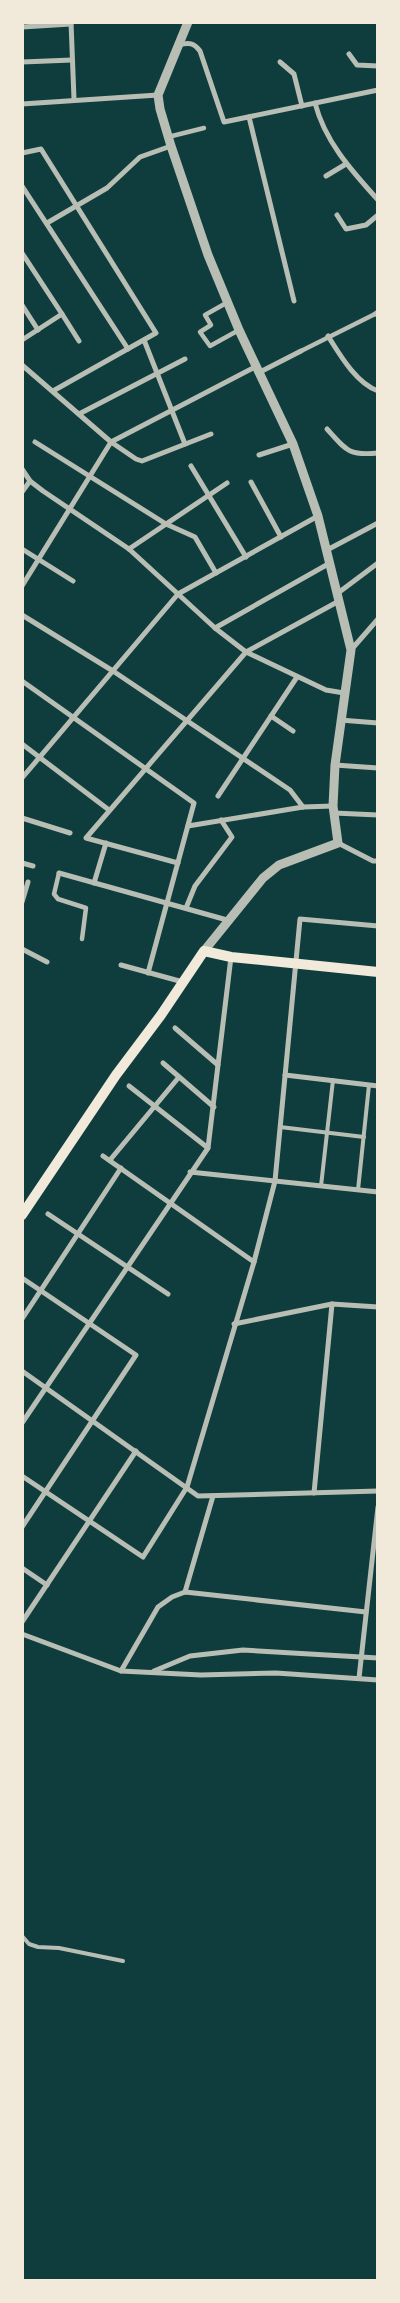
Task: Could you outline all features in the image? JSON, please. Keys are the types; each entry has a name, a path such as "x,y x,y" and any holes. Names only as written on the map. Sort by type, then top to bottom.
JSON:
{"main road":[{"path":"22,1215 116,1075 184,982 204,951 231,957 378,972"}],"street":[{"path":"188,22 158,95 169,142 208,255 239,330 293,444 318,516 351,650 335,765 333,809 338,843"},
{"path":"22,26 71,23 74,100"},
{"path":"177,46 187,42 196,45 200,50 224,122 378,90"},
{"path":"349,54 357,65 378,66"},
{"path":"22,62 72,60"},
{"path":"280,62 294,74 302,106"},
{"path":"22,104 158,95"},
{"path":"315,103 326,133 346,164 378,200"},
{"path":"249,117 294,301"},
{"path":"47,223 107,188 140,157 169,142 204,128"},
{"path":"22,153 41,149 156,333 53,391"},
{"path":"326,176 346,164"},
{"path":"22,186 128,348"},
{"path":"336,215 346,229 366,225 378,215"},
{"path":"22,253 79,341"},
{"path":"228,302 205,315 211,325 200,332 210,346 239,330"},
{"path":"22,305 38,330"},
{"path":"22,586 111,442 171,409 301,351 376,313"},
{"path":"22,340 62,314"},
{"path":"328,336 337,351 367,387 378,391"},
{"path":"144,340 185,444"},
{"path":"79,414 185,359"},
{"path":"22,366 111,442 136,459 142,461 211,434"},
{"path":"327,429 344,448 358,455 378,453"},
{"path":"35,442 166,524 195,537 216,573"},
{"path":"259,455 293,444"},
{"path":"191,466 210,494 246,557"},
{"path":"22,469 30,481 129,549 215,628 246,652 326,690 344,693"},
{"path":"22,492 30,481"},
{"path":"129,549 226,482"},
{"path":"251,482 281,537"},
{"path":"22,778 178,594 318,516"},
{"path":"327,550 376,526"},
{"path":"22,549 73,581"},
{"path":"215,628 330,562"},
{"path":"178,863 86,838 246,652 339,597 378,563"},
{"path":"22,615 113,671 290,790 302,807"},
{"path":"351,650 378,619"},
{"path":"218,796 297,677"},
{"path":"22,681 194,803 148,973"},
{"path":"271,716 292,732"},
{"path":"340,720 378,723"},
{"path":"22,744 109,810"},
{"path":"335,765 378,768"},
{"path":"188,826 302,807 378,815"},
{"path":"22,818 70,833"},
{"path":"186,908 195,886 232,837 221,820"},
{"path":"204,951 227,920 263,878 279,866 338,843 375,861"},
{"path":"94,883 106,844"},
{"path":"22,863 33,866"},
{"path":"82,939 86,908 58,900 54,894 59,873 227,920"},
{"path":"22,902 28,882"},
{"path":"22,1476 143,1557 187,1487 254,1262 275,1181 300,919 378,926"},
{"path":"22,948 47,962"},
{"path":"22,1422 169,1202 208,1148 231,957"},
{"path":"122,965 184,982"},
{"path":"175,1028 218,1065"},
{"path":"163,1063 214,1107"},
{"path":"285,1075 378,1086"},
{"path":"110,1160 180,1077"},
{"path":"129,1086 208,1148"},
{"path":"103,1156 254,1262"},
{"path":"22,1319 121,1168"},
{"path":"190,1172 378,1192"},
{"path":"48,1214 168,1294"},
{"path":"22,1278 136,1355 22,1527"},
{"path":"234,1324 332,1304 378,1307"},
{"path":"314,1492 332,1304"},
{"path":"22,1371 198,1496 378,1491"},
{"path":"22,1622 136,1451"},
{"path":"184,1592 213,1496"},
{"path":"359,1678 378,1507"},
{"path":"22,1568 47,1585"},
{"path":"121,1671 158,1607 172,1596 184,1592 366,1612"},
{"path":"22,1634 121,1671 153,1671 201,1675 276,1673 378,1680"},
{"path":"153,1671 190,1656 243,1650 378,1658"}],"lane":[{"path":"322,1186 333,1080"},
{"path":"358,1190 369,1085"},
{"path":"280,1128 364,1137"},
{"path":"378,1824 378,1834"},
{"path":"22,1936 29,1944 60,1948 123,1961"}]}
